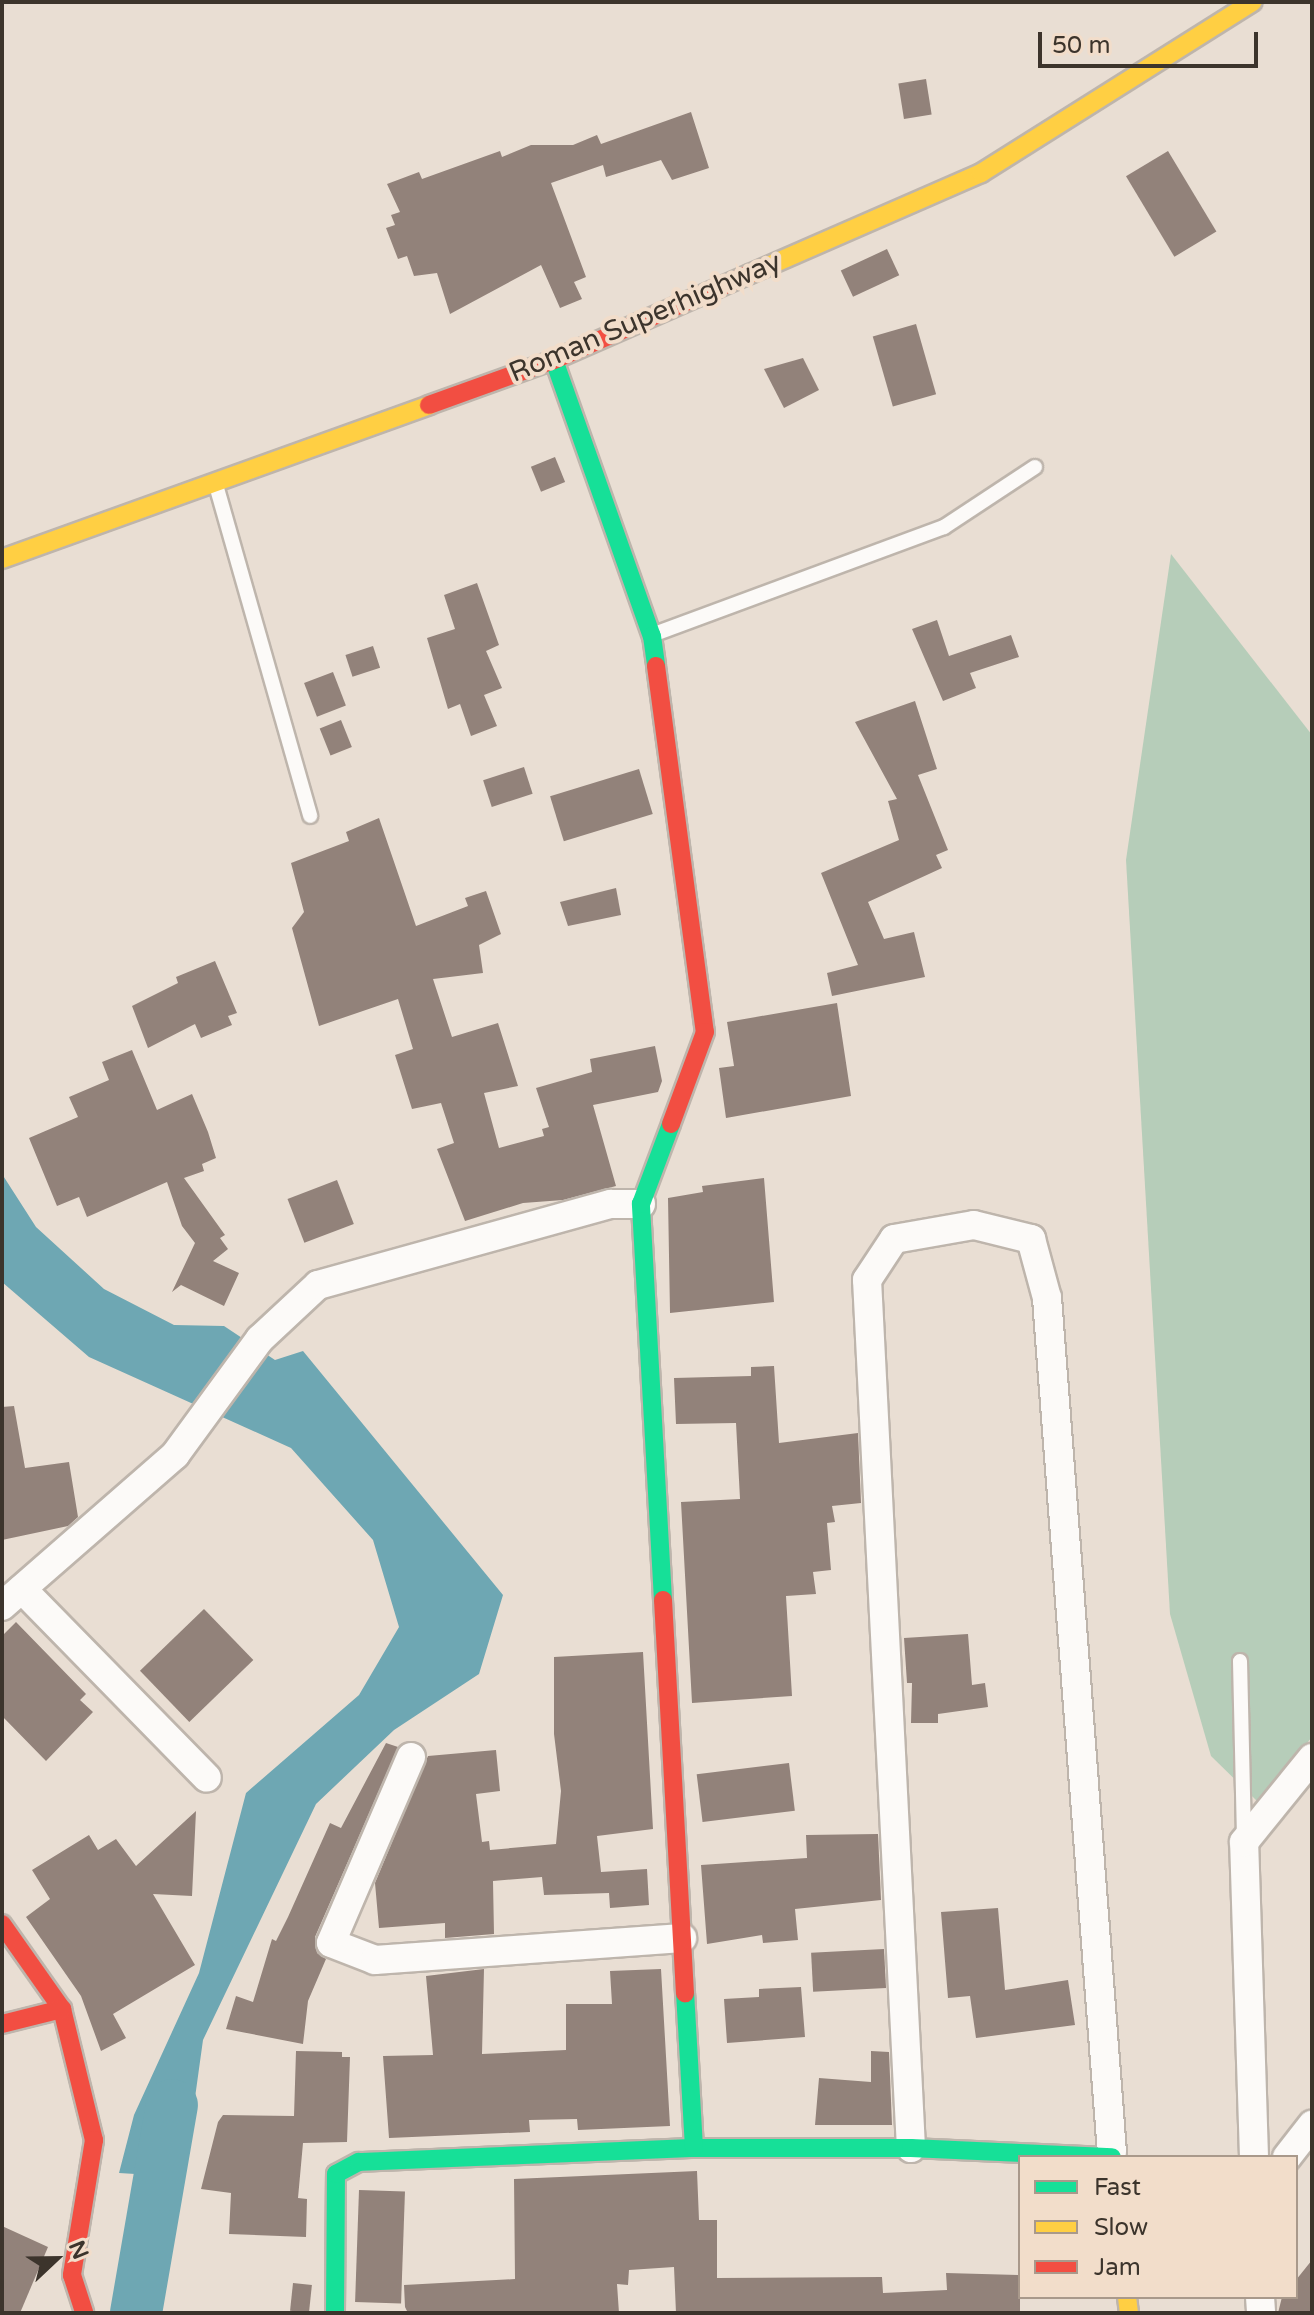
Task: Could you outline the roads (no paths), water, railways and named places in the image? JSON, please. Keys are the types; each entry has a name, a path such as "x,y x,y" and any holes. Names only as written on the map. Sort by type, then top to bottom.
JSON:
{"street":[{"name":"Roman Superhighway","path":"2,559 554,360 981,173 1253,2"},
{"path":"554,360 652,636 705,1032 641,1204 694,2148"},
{"path":"207,1778 12,1598 175,1455 260,1339 318,1285 611,1204 641,1204"},
{"path":"335,2313 336,2174 359,2162 694,2148 911,2148 1112,2155 1047,1298 1031,1239 974,1225 894,1239 867,1280 911,2148"},
{"path":"411,1757 331,1943 375,1960 682,1938"},
{"path":"1254,2155 1244,1842 1312,1758"},
{"path":"2,1924 62,2009 94,2140 72,2275 84,2313"},
{"path":"2,2024 62,2009"},
{"path":"1289,2155 1312,2125"}],"lane":[{"path":"652,636 944,527 1035,467"},
{"path":"215,480 310,816"},
{"path":"1240,1661 1244,1842"}],"water":[{"path":"2,1174 36,1227 104,1289 174,1325 224,1326 275,1360 303,1351 503,1595 479,1674 394,1730 316,1804 203,2040 184,2177 119,2173 134,2115 199,1973 246,1793 359,1695 399,1627 373,1540 291,1448 89,1357 2,1282"}],"waterway":[{"path":"136,2313 172,2105"}]}
